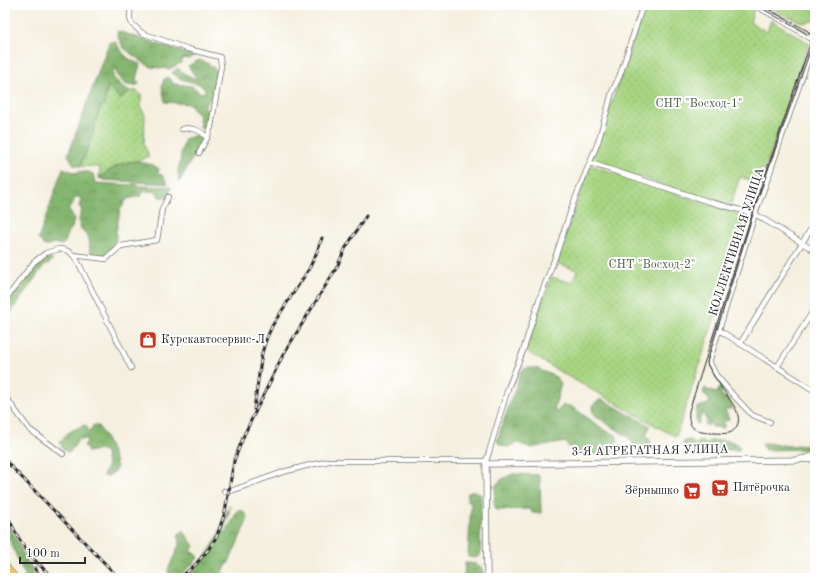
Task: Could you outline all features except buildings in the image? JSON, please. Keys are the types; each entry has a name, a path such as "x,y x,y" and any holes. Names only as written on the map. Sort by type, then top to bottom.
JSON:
{"main road":[{"path":"5,566 15,578"}],"street":[{"path":"131,5 130,19 132,24 142,33 220,58 220,77 211,127 199,153"},
{"path":"487,578 486,463 508,388 523,352 540,297 573,204 598,142 612,92 620,74 643,5"},
{"path":"754,5 778,18 815,42"},
{"name":"КОЛЛЕКТИВНАЯ УЛИЦА","path":"770,422 752,416 733,396 712,368 710,359 755,214 808,60 815,46"},
{"path":"182,129 194,129 206,135 207,138"},
{"path":"590,163 710,202 755,214 815,252"},
{"path":"73,255 106,259 121,246 157,240 162,209 168,197"},
{"path":"740,344 815,222"},
{"path":"5,300 34,262 46,253 59,249 70,252 76,258 131,368"},
{"path":"777,367 815,308"},
{"path":"719,330 815,390"},
{"path":"5,396 30,429 63,454"},
{"path":"796,460 815,455"},
{"name":"3-Я АГРЕГАТНАЯ УЛИЦА","path":"486,463 815,460"},
{"path":"224,491 228,492 283,472 329,461 486,463"}],"green space":[{"name":"СНТ \"Восход-1\"","path":"645,5 747,5 754,9 750,22 767,32 771,20 809,43 760,183 740,177 730,206 591,162"},
{"path":"765,5 815,5 815,20 800,22"},
{"path":"118,31 194,56 189,59 184,58 181,63 169,69 151,67 123,47 117,35"},
{"path":"115,41 128,58 140,64 136,79 139,84 135,86 127,85 121,80 115,69 113,71 113,78 130,91 121,100 108,86 104,105 100,108 88,148 80,166 74,165 68,155 109,43"},
{"path":"199,60 209,64 216,70 213,95 204,106 209,111 206,129 200,128 199,116 190,104 165,102 162,86 164,79 168,77 174,84 192,86 201,93 206,91 199,84 181,79 172,73 178,68 183,73 198,80 188,66"},
{"path":"108,86 121,99 130,91 137,91 141,95 141,108 145,115 144,145 149,156 137,161 126,162 113,168 99,178 100,167 80,166 88,148 100,108 104,105"},
{"path":"196,135 204,138 179,182 178,171 185,139"},
{"path":"137,161 153,165 159,169 158,173 163,176 168,184 105,180 99,178 117,166"},
{"name":"СНТ \"Восход-2\"","path":"590,165 747,217 676,437 526,351 551,277 572,283 577,270 556,263"},
{"path":"63,168 76,173 79,171 89,172 93,174 95,183 137,184 139,186 170,187 171,189 169,195 165,197 159,197 157,192 148,191 143,192 141,196 127,199 120,210 116,239 109,254 105,257 91,255 88,236 81,229 79,224 82,210 79,206 81,200 79,196 74,199 72,206 68,208 74,219 72,228 67,233 66,241 62,245 55,243 48,246 43,245 41,241 38,240"},
{"path":"49,257 53,260 42,268 5,321 5,303 38,263 43,258"},
{"path":"526,368 536,368 556,377 561,384 554,410 557,412 563,405 570,406 606,431 616,435 618,441 613,446 612,455 575,454 565,442 531,448 518,443 507,447 499,444 497,440 521,371"},
{"path":"720,387 722,390 721,395 728,400 733,408 725,410 729,420 724,420 724,427 722,429 712,427 710,421 708,426 705,425 707,419 702,412 699,423 697,424 697,407 699,408 700,406 706,405 710,402 703,392 705,388 708,391 711,390 717,393"},
{"path":"601,399 650,426 646,435 651,442 647,447 633,444 628,437 596,416 592,411 594,404"},
{"path":"86,425 88,430 91,431 93,425 98,426 112,451 117,467 114,472 108,476 103,476 108,465 106,460 107,454 103,450 88,452 84,445 87,442 86,439 78,439 69,453 64,450 60,442 64,436 71,431"},
{"path":"691,440 693,444 698,444 698,441 703,441 704,444 708,444 709,441 730,441 734,442 740,448 739,450 687,449 683,444 684,441"},
{"path":"767,443 789,446 812,444 814,449 765,450 762,444"},
{"path":"513,474 538,475 540,478 541,513 532,513 531,509 496,510 494,502 496,485 502,479"},
{"path":"475,491 480,494 481,500 480,556 475,558 468,557 471,501 467,501 468,493"},
{"path":"230,506 222,534 226,532 238,510 243,511 248,519 221,578 187,578 210,550 221,529"},
{"path":"8,524 36,578 27,578 24,573 9,538 5,533 5,526"},
{"path":"183,530 194,546 190,553 195,552 198,558 182,574 170,578 168,570 180,543 178,535"},
{"path":"465,563 479,565 483,573 483,578 464,578"}],"tram line":[{"path":"756,5 805,33 810,38 810,44 757,198 689,411 692,426 703,432 729,433 734,430 738,423 735,408 707,363 758,198 813,43 808,31 761,5"}],"railway":[{"path":"180,578 195,565 208,550 217,536 225,512 234,461 244,435 283,355 337,267 345,249 366,216"},
{"path":"254,409 262,353 266,340 272,326 309,269 322,238"},
{"path":"5,460 119,578"},
{"path":"5,510 14,530 30,555 54,578"},
{"path":"32,564 41,578"}],"place":[{"name":"Курскавтосервис-Л","path":"148,340"},
{"name":"Пятёрочка","path":"720,488"},
{"name":"Зёрнышко","path":"692,491"}]}
